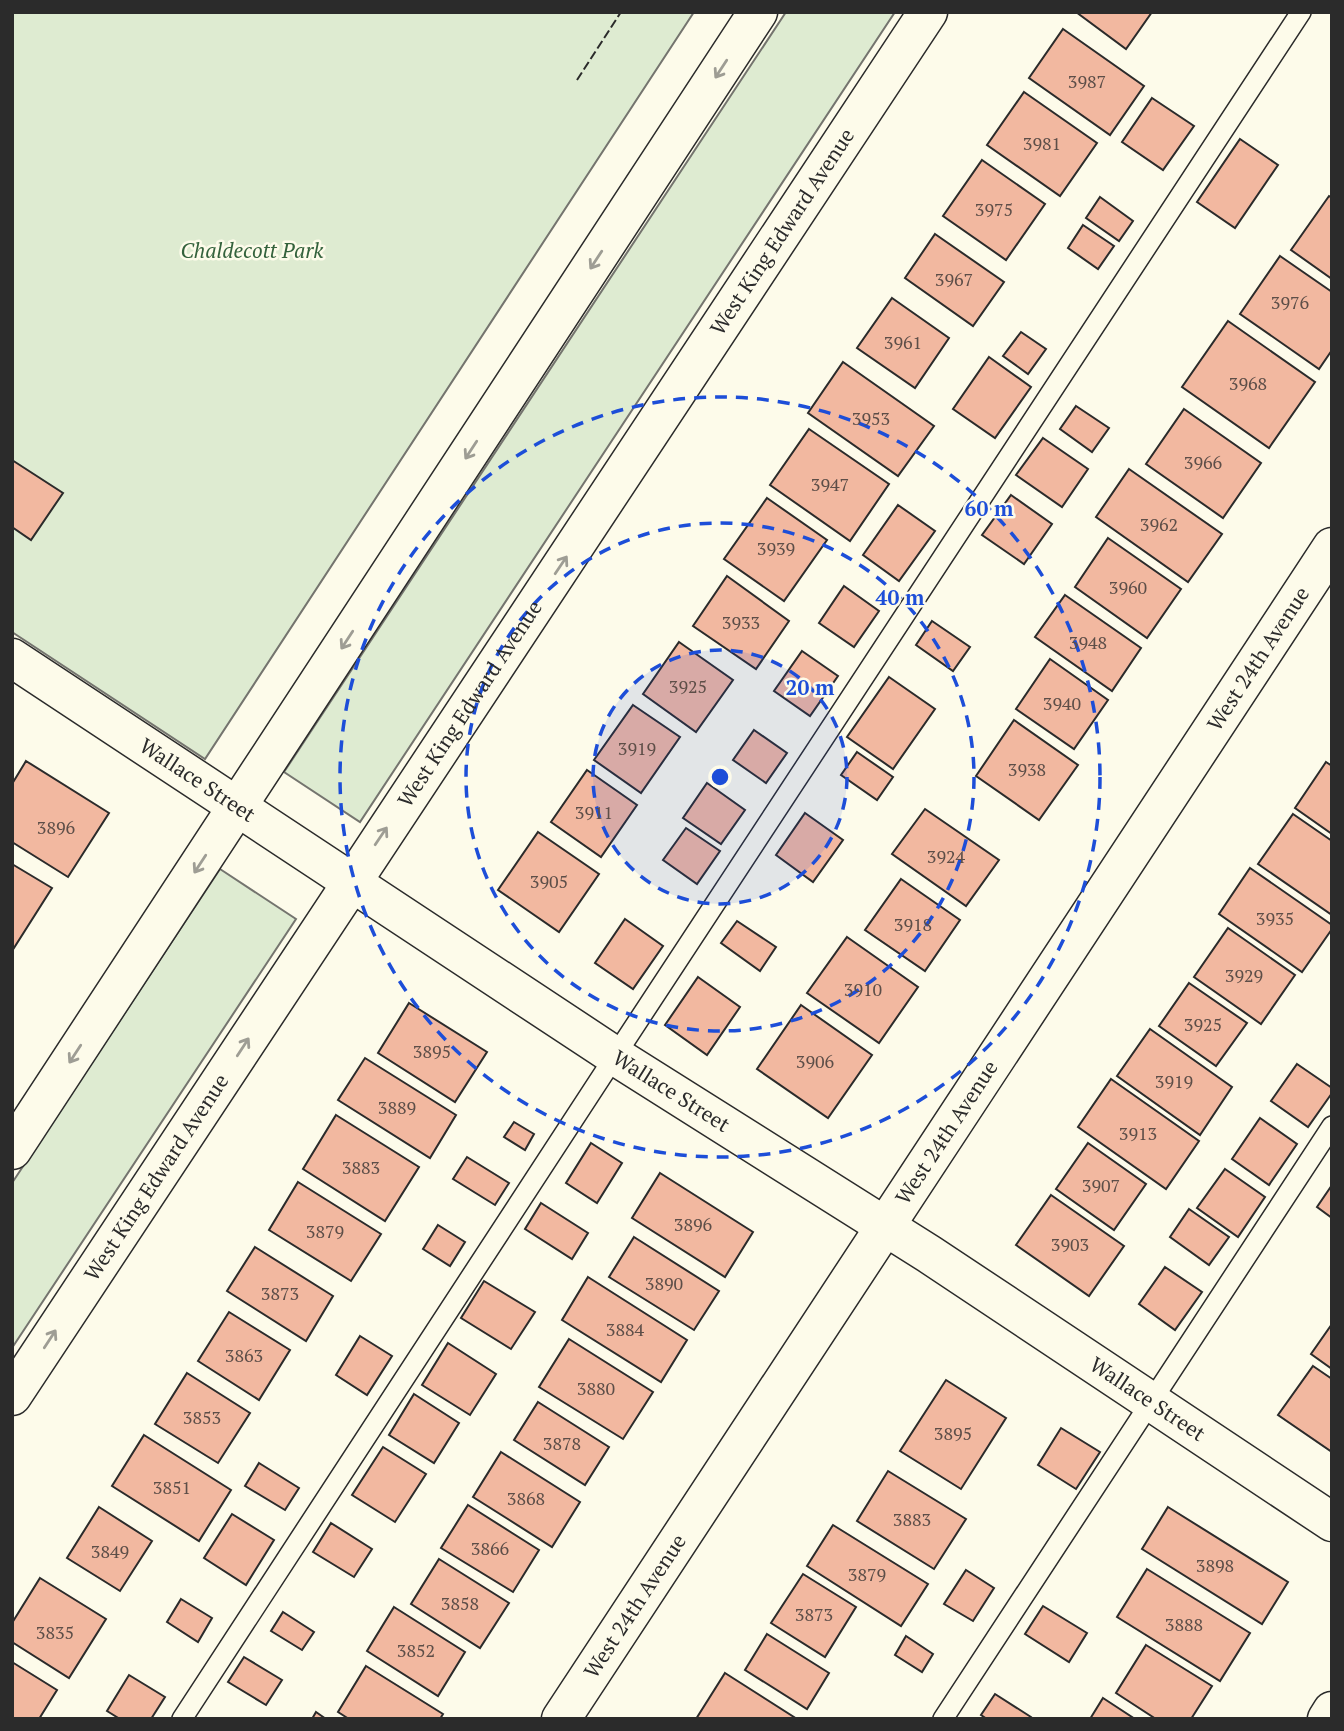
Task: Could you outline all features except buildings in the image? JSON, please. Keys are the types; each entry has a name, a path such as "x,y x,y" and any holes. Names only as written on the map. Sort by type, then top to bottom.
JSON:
{"street":[{"path":"12,1150 758,12"},
{"name":"West King Edward Avenue","path":"12,1396 928,12"},
{"name":"West 24th Avenue","path":"561,1719 1332,547"},
{"name":"Wallace Street","path":"12,658 615,1056 929,1254 1332,1522"},
{"path":"1327,1719 1332,1711"}],"lane":[{"path":"182,1719 1301,12"},
{"path":"943,1719 1332,1126"}],"green space":[{"name":"Chaldecott Park","path":"12,12 694,12 205,759 12,632"},
{"path":"786,12 895,12 360,822 284,772"},
{"path":"220,869 296,919 12,1348 12,1183"}],"fence":[{"path":"577,80 621,12"}]}
